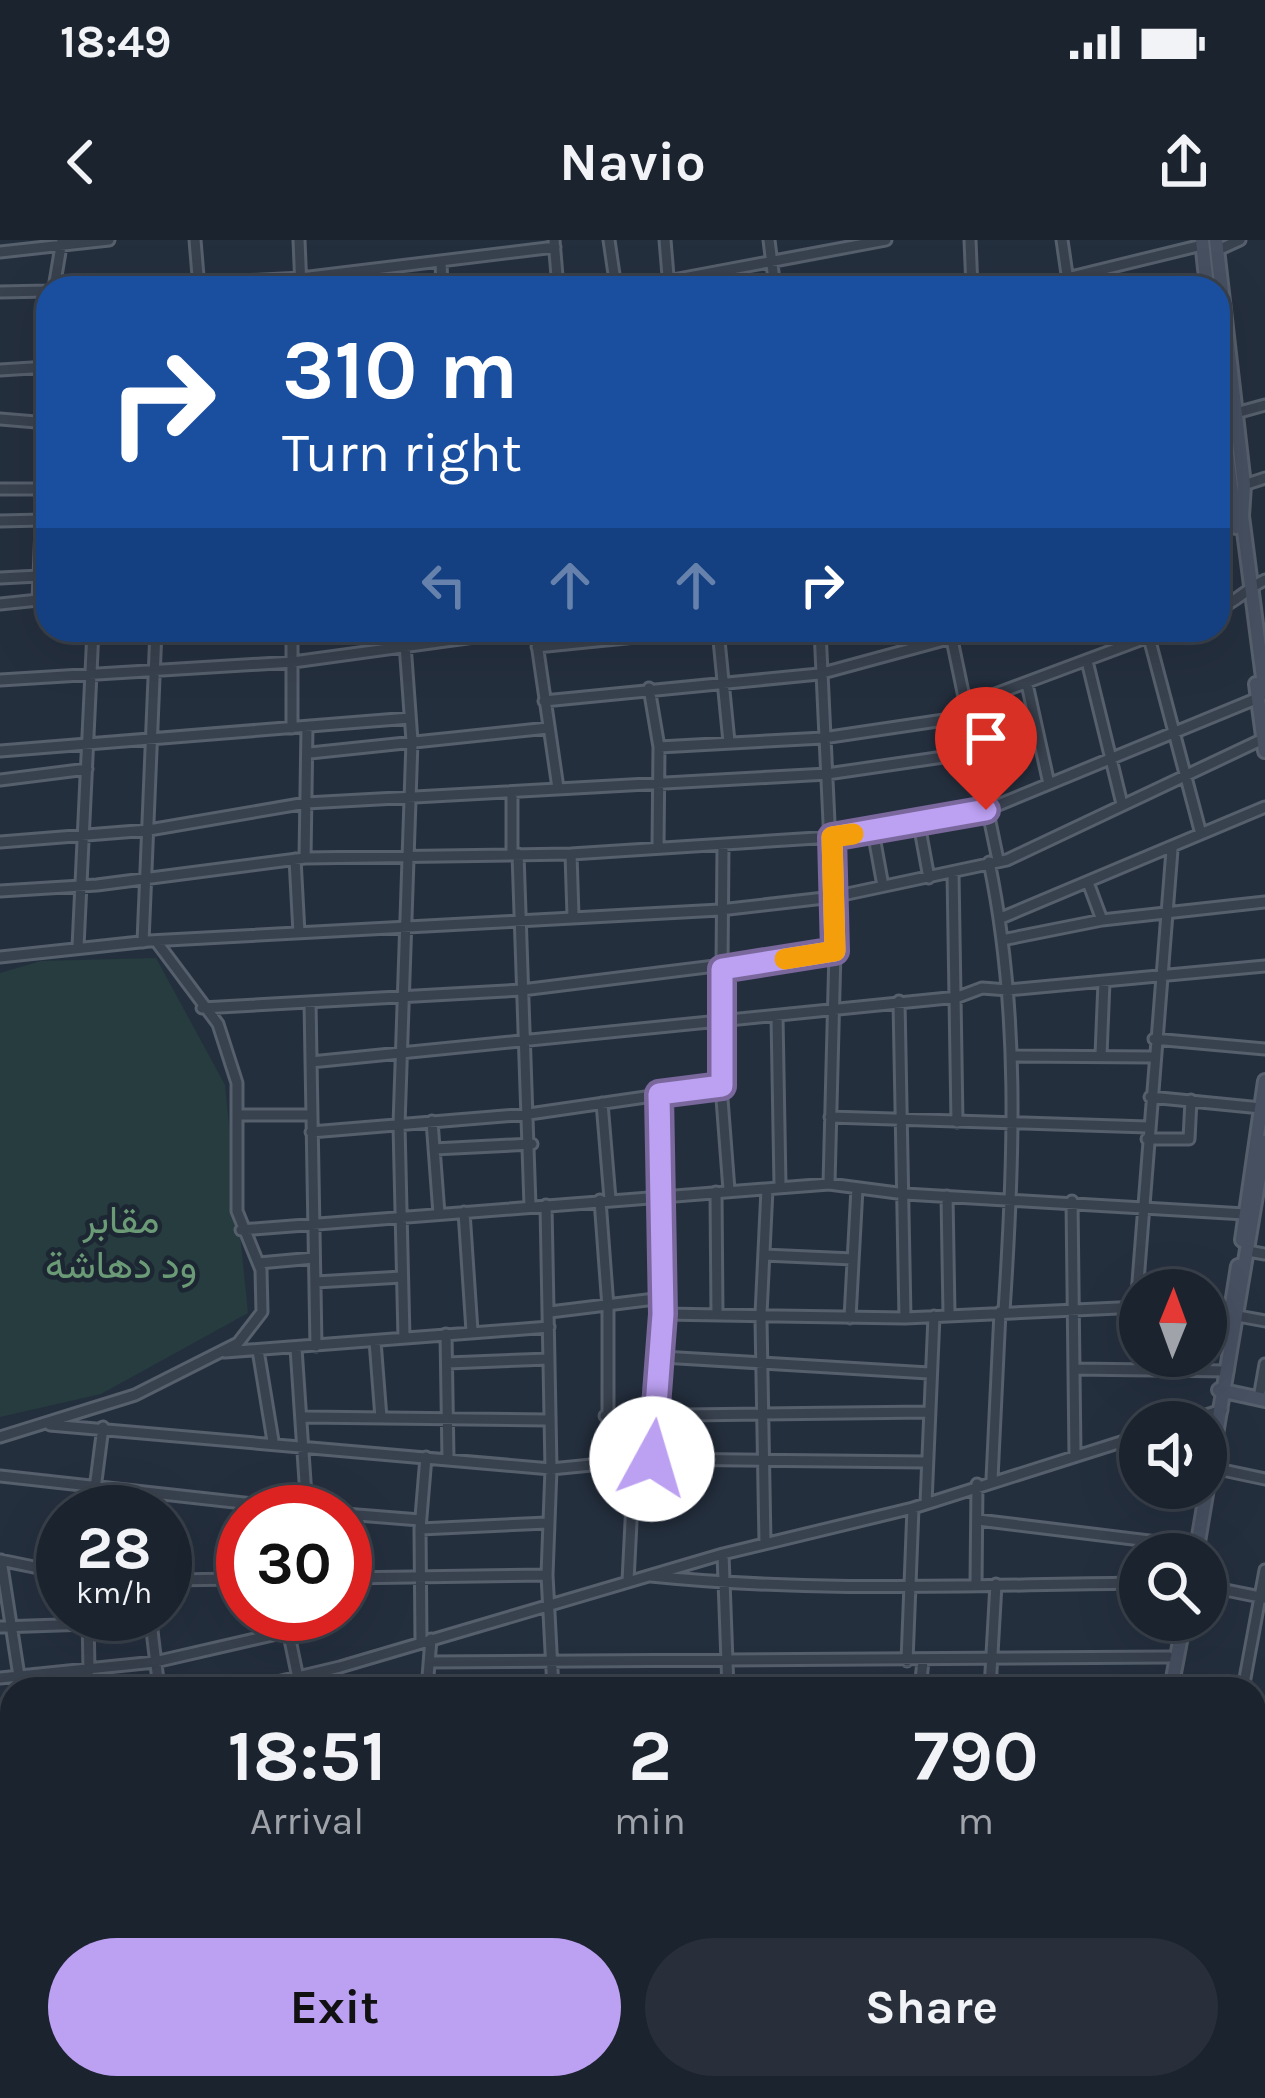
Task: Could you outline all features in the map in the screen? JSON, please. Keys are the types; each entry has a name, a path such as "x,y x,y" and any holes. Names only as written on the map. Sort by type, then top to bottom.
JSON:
{"street":[{"path":"0,252 109,240"},
{"path":"195,240 198,276"},
{"path":"298,240 301,276"},
{"path":"610,240 614,276"},
{"path":"665,240 668,276"},
{"path":"769,240 773,276"},
{"path":"703,276 886,240"},
{"path":"970,240 972,276"},
{"path":"1062,240 1067,276"},
{"path":"1093,276 1240,240"},
{"path":"54,276 62,243"},
{"path":"338,276 554,243 558,276"},
{"path":"1208,276 1210,244"},
{"path":"1210,244 1215,276"},
{"path":"441,262 442,276"},
{"path":"365,271 365,276"},
{"path":"0,292 36,290"},
{"path":"0,370 36,366"},
{"path":"0,956 156,941 720,910 832,897 994,861 1183,775 1264,745 1254,588 1242,516 1244,485 1230,374"},
{"path":"1236,413 1265,405"},
{"path":"0,419 36,422"},
{"path":"1244,485 1265,478"},
{"path":"0,489 36,489"},
{"path":"1230,493 1254,588"},
{"path":"0,521 36,520"},
{"path":"1230,523 1235,521"},
{"path":"0,578 36,576"},
{"path":"0,604 36,601"},
{"path":"78,947 93,642"},
{"path":"143,942 157,642"},
{"path":"292,642 292,728"},
{"path":"404,1338 398,1125 412,741 405,642"},
{"path":"0,680 156,674 454,642"},
{"path":"536,642 558,788"},
{"path":"537,646 579,642"},
{"path":"719,642 729,742"},
{"path":"820,642 835,951 830,1184"},
{"path":"544,701 819,674 930,642"},
{"path":"952,642 994,861 1012,1056 1012,1200 992,1479"},
{"path":"658,747 824,738 968,710 1130,642"},
{"path":"1150,642 1202,833"},
{"path":"1087,661 1122,804"},
{"path":"1027,684 1049,784"},
{"path":"649,688 661,785 658,848"},
{"path":"0,891 145,880 300,858 571,854 723,846 919,824 986,810 1174,736 1262,695"},
{"path":"0,751 410,718"},
{"path":"298,933 310,753 307,727"},
{"path":"310,753 548,728"},
{"path":"0,842 148,830 306,803 827,774 971,753"},
{"path":"0,780 87,769"},
{"path":"512,793 532,1144 530,1206"},
{"path":"1001,918 1089,885 1265,807"},
{"path":"919,824 929,878"},
{"path":"873,831 883,886"},
{"path":"723,846 722,1086 729,1190"},
{"path":"1140,1269 1154,1039 1166,975 1172,850"},
{"path":"571,854 573,916"},
{"path":"953,872 956,1122"},
{"path":"1089,885 1102,920"},
{"path":"1002,940 1102,920 1265,902"},
{"path":"0,1437 120,1401 224,1352 248,1334 262,1312 259,1263 237,1211 237,1085 218,1024 156,941"},
{"path":"202,1008 522,990 722,969 835,951"},
{"path":"311,1062 958,997 982,988 1008,990 1265,966"},
{"path":"1101,1055 1104,982"},
{"path":"898,1001 905,1318"},
{"path":"310,1002 316,1346"},
{"path":"777,1016 780,1185"},
{"path":"1154,1039 1265,1048"},
{"path":"1012,1056 1153,1057"},
{"path":"1235,1311 1265,1081"},
{"path":"311,1132 529,1114 722,1086"},
{"path":"652,1459 663,1314 657,1193 659,1094"},
{"path":"1150,1096 1262,1108"},
{"path":"830,1117 1011,1123 1189,1139 1191,1100"},
{"path":"602,1103 608,1465"},
{"path":"238,1115 311,1115"},
{"path":"432,1121 439,1214"},
{"path":"1227,1354 1248,1251 1250,1205 1262,1186 1265,1142"},
{"path":"434,1149 532,1144"},
{"path":"242,1230 657,1193 767,1190 780,1185 830,1184 905,1194 1142,1207 1250,1205"},
{"path":"850,1318 857,1188"},
{"path":"765,1543 759,1362 767,1190"},
{"path":"716,1192 717,1314"},
{"path":"947,1196 949,1314"},
{"path":"1072,1201 1075,1456"},
{"path":"546,1204 550,1312 547,1575 554,1677"},
{"path":"464,1212 472,1331"},
{"path":"1248,1251 1265,1254"},
{"path":"764,1255 853,1259"},
{"path":"259,1263 314,1258"},
{"path":"316,1282 402,1277"},
{"path":"550,1312 663,1298"},
{"path":"663,1314 905,1318 1119,1307"},
{"path":"1227,1310 1265,1321"},
{"path":"926,1503 924,1462 934,1316"},
{"path":"224,1352 549,1327"},
{"path":"446,1334 448,1459"},
{"path":"375,1341 381,1418"},
{"path":"296,1348 307,1485"},
{"path":"258,1350 273,1442"},
{"path":"662,1357 929,1373"},
{"path":"447,1363 548,1360"},
{"path":"1221,1391 1262,1399 1265,1364"},
{"path":"1074,1369 1119,1369"},
{"path":"1219,1401 1223,1377"},
{"path":"605,1416 927,1412"},
{"path":"305,1417 548,1420"},
{"path":"50,1425 550,1469 652,1459 924,1462"},
{"path":"95,1485 103,1427"},
{"path":"301,1677 722,1554 913,1508 992,1479 1119,1442"},
{"path":"426,1457 420,1577 428,1677"},
{"path":"628,1581 634,1463"},
{"path":"1227,1466 1265,1478"},
{"path":"0,1476 86,1485"},
{"path":"976,1586 977,1484"},
{"path":"907,1661 913,1508"},
{"path":"372,1518 420,1524 547,1523"},
{"path":"977,1520 1119,1541"},
{"path":"722,1554 728,1584 728,1677"},
{"path":"18,1677 6,1628 0,1560 36,1567"},
{"path":"1246,1677 1265,1570"},
{"path":"372,1578 547,1575"},
{"path":"646,1576 728,1584 913,1588 1119,1583"},
{"path":"991,1677 995,1584"},
{"path":"1227,1590 1262,1597"},
{"path":"6,1628 36,1625"},
{"path":"54,1677 155,1662 281,1633 289,1636 298,1677"},
{"path":"88,1641 89,1671"},
{"path":"153,1641 157,1677"},
{"path":"1168,1677 1174,1641"},
{"path":"1170,1677 1177,1641"},
{"path":"430,1662 553,1665 1169,1657"},
{"path":"1250,1658 1265,1661"},
{"path":"921,1677 923,1660"}],"green space":[{"name":"مقابر ود دهاشة","path":"156,958 225,1085 248,1313 101,1394 0,1417 0,973 41,961"}],"slow traffic":[{"path":"785,959 835,951 832,837 853,834"}],"route":[{"path":"652,1459 663,1314 657,1193 659,1094 722,1086 722,969 835,951 832,837 986,810"}]}
